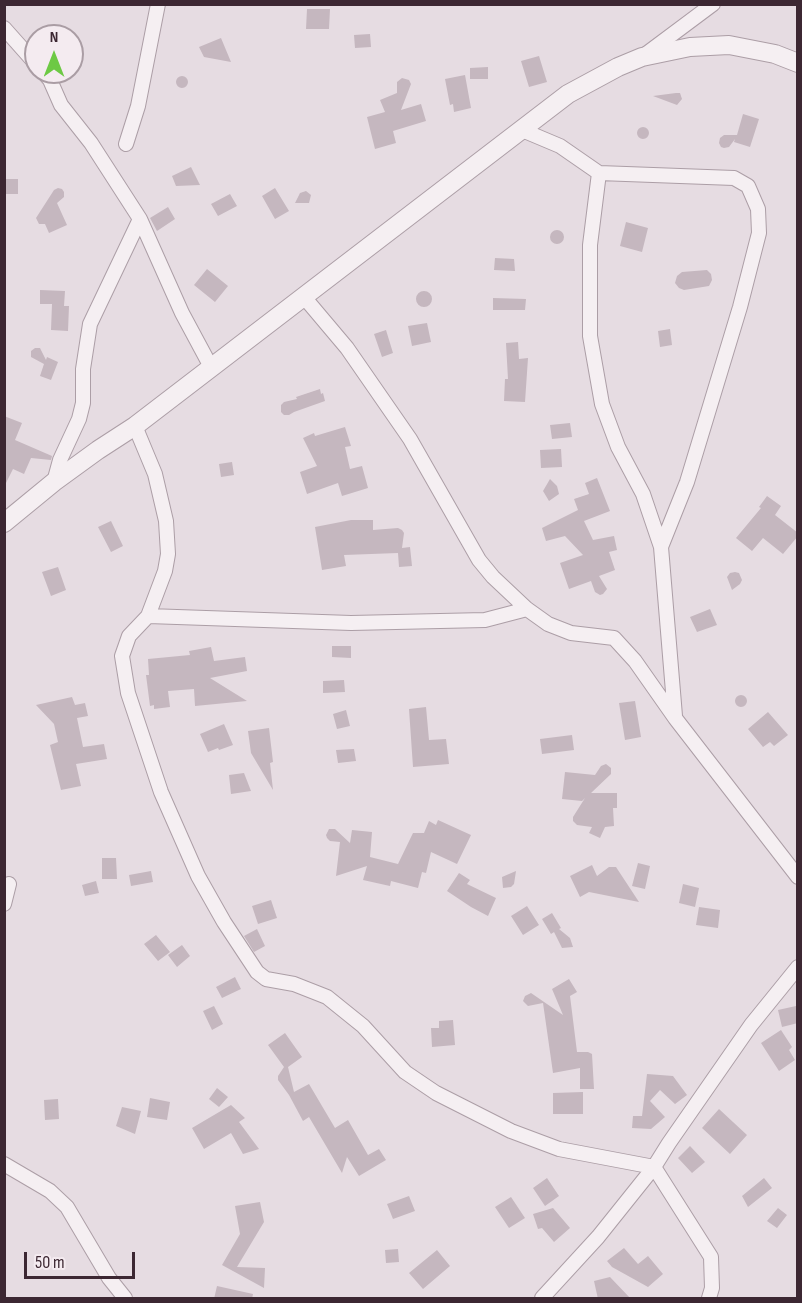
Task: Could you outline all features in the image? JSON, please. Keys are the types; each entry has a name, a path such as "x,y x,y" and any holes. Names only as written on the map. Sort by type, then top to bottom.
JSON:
{"street":[{"path":"126,144 138,106 158,4"},
{"path":"642,57 713,4"},
{"path":"4,28 24,50"},
{"path":"4,523 54,482 135,426 567,94 642,57 690,47 729,45 775,54 798,63"},
{"path":"52,84 61,105 91,144 141,219 182,313 212,367"},
{"path":"522,130 560,146 599,173 734,178 748,186 758,209 759,233 741,307 687,482 661,547"},
{"path":"599,173 590,245 590,336 602,404 618,447 642,494 661,547 675,718"},
{"path":"54,482 64,449 79,419 83,403 83,369 90,324 141,219"},
{"path":"304,297 347,348 410,439 478,560 526,609 548,624 571,633 614,638 635,661 675,718 798,878"},
{"path":"135,426 155,474 166,521 168,554 165,571 148,616 129,636 122,656 128,693 161,792 198,876 224,922 257,972 266,979 294,984 327,997 363,1026 405,1072 436,1093 512,1131 559,1149 654,1167 711,1257 712,1288 709,1299"},
{"path":"148,616 351,623 485,620 526,609"},
{"path":"4,904 9,884"},
{"path":"542,1299 598,1237 654,1167 751,1025 798,967"},
{"path":"4,1164 50,1191 67,1207 108,1278 125,1299"}],"building":[{"path":"307,9 330,9 329,29 306,29"},
{"path":"370,34 371,47 355,48 354,35"},
{"path":"221,38 231,62 204,57 199,47"},
{"path":"539,56 547,82 529,87 521,61"},
{"path":"488,67 488,79 470,79 470,68"},
{"path":"465,75 471,108 454,112 453,104 450,105 445,79"},
{"path":"184,76 188,82 184,88 180,88 176,80"},
{"path":"402,78 409,80 411,84 401,110 421,104 426,121 393,131 396,143 375,149 367,117 385,112 380,100 397,93 397,82"},
{"path":"680,93 682,99 677,105 653,96"},
{"path":"743,114 759,119 750,147 734,142 735,139 729,147 721,147 720,138 724,135 737,135"},
{"path":"645,127 648,128 648,138 641,139 638,138 637,131 638,128"},
{"path":"191,167 200,185 176,186 172,176"},
{"path":"5,179 18,179 18,194 5,194"},
{"path":"58,188 64,192 64,197 57,203 67,225 49,233 45,224 39,224 36,218 54,190"},
{"path":"275,188 289,211 275,219 262,196"},
{"path":"306,191 311,195 309,203 295,203 300,193"},
{"path":"230,194 237,206 218,216 211,204"},
{"path":"168,207 175,219 157,231 150,218"},
{"path":"626,222 648,228 642,252 620,246"},
{"path":"554,230 560,230 564,237 560,244 554,244 550,240 550,234"},
{"path":"495,258 514,259 515,271 494,270"},
{"path":"207,269 228,286 215,302 194,285"},
{"path":"707,270 712,280 709,286 684,290 675,283 677,276 682,272"},
{"path":"40,290 65,291 64,306 69,306 68,331 51,330 52,304 40,304"},
{"path":"424,291 432,299 424,307 416,299"},
{"path":"493,298 526,299 525,310 493,310"},
{"path":"427,323 431,342 412,346 408,326"},
{"path":"670,329 672,345 660,347 658,331"},
{"path":"386,330 393,353 382,357 374,334"},
{"path":"518,342 519,359 528,358 525,402 504,401 505,379 508,379 506,343"},
{"path":"40,348 46,360 47,357 58,362 51,380 40,376 44,364 31,357 31,351"},
{"path":"320,389 325,401 289,415 281,412 281,405 284,402"},
{"path":"4,416 22,423 15,440 52,456 51,460 31,458 24,474 13,469 4,487"},
{"path":"570,423 572,437 552,439 550,425"},
{"path":"345,427 351,446 345,447 350,469 362,466 368,488 342,496 338,483 307,494 300,472 317,466 303,438 314,433 315,436"},
{"path":"561,449 562,467 541,468 540,450"},
{"path":"232,462 234,475 221,477 219,464"},
{"path":"597,478 610,511 584,521 593,540 614,536 617,550 609,552 615,570 599,576 607,589 600,595 595,592 591,581 569,589 560,563 583,555 565,536 546,541 542,528 578,510 574,499 589,494 585,483"},
{"path":"550,479 557,486 559,494 549,501 543,491"},
{"path":"767,496 781,506 775,515 798,533 783,554 763,538 752,551 736,538 761,508 759,507"},
{"path":"351,520 373,520 373,530 398,528 402,530 404,533 402,548 410,547 412,566 399,567 398,553 344,555 346,566 322,570 315,527"},
{"path":"111,521 123,546 111,552 98,527"},
{"path":"58,567 66,590 51,596 42,572"},
{"path":"730,573 739,573 742,580 732,590 727,577"},
{"path":"710,609 717,625 697,632 690,617"},
{"path":"332,646 351,646 351,658 332,657"},
{"path":"211,647 214,661 245,657 247,671 210,678 247,701 195,706 194,689 168,691 170,707 154,709 154,705 150,706 146,675 149,675 148,659 190,655 189,651"},
{"path":"344,680 345,692 323,693 323,681"},
{"path":"743,695 747,701 743,707 739,707 735,699"},
{"path":"72,697 75,705 85,703 88,716 77,718 83,747 104,744 107,759 76,764 81,786 61,790 50,745 58,742 54,724 36,705"},
{"path":"635,701 641,737 625,740 619,703"},
{"path":"426,707 429,740 446,739 449,764 413,767 409,709"},
{"path":"346,710 350,726 337,729 333,714"},
{"path":"768,712 788,735 774,746 770,742 763,747 748,729"},
{"path":"224,724 233,745 208,752 200,734"},
{"path":"269,728 273,762 270,763 273,790 251,753 248,731"},
{"path":"572,735 574,750 542,754 540,739"},
{"path":"354,749 356,761 338,763 336,750"},
{"path":"606,764 611,768 611,774 591,793 617,793 617,808 613,808 614,826 605,827 600,838 589,833 592,827 577,825 573,821 573,817 585,798 582,801 562,799 565,772 595,775 601,766"},
{"path":"244,773 251,791 231,794 229,775"},
{"path":"438,820 471,835 457,864 431,852 426,873 422,872 418,888 391,881 390,886 363,880 367,866 336,876 340,842 330,841 327,838 329,829 335,829 350,843 352,830 372,832 370,857 398,864 413,833 424,833 429,821 436,825"},
{"path":"102,858 116,858 117,879 102,879"},
{"path":"638,863 650,866 645,889 632,886"},
{"path":"592,865 597,876 609,867 616,867 639,902 589,892 580,897 570,876"},
{"path":"151,871 153,882 131,886 129,875"},
{"path":"516,871 514,884 503,888 502,877"},
{"path":"459,873 470,880 467,884 496,898 488,916 447,891"},
{"path":"96,881 99,893 85,896 82,885"},
{"path":"683,884 699,888 695,907 679,903"},
{"path":"271,900 277,918 258,924 252,906"},
{"path":"527,906 539,925 523,935 511,916"},
{"path":"699,907 720,910 718,928 696,925"},
{"path":"552,913 561,928 559,929 570,938 573,947 562,948 554,932 551,934 542,919"},
{"path":"257,929 265,946 254,952 244,936"},
{"path":"156,935 170,952 158,961 144,944"},
{"path":"182,945 190,956 177,967 168,955"},
{"path":"235,977 241,989 222,998 216,987"},
{"path":"569,979 577,992 570,996 577,1052 592,1054 594,1089 580,1089 580,1068 553,1073 543,1003 528,1006 523,1001 525,996 531,993 563,1015 552,989"},
{"path":"214,1006 223,1024 212,1030 203,1011"},
{"path":"796,1006 798,1023 782,1027 778,1010"},
{"path":"453,1020 455,1045 432,1047 431,1028 439,1028 439,1021"},
{"path":"781,1030 792,1047 789,1050 795,1060 779,1071 761,1043"},
{"path":"285,1033 302,1057 288,1067 294,1092 309,1084 335,1128 348,1120 368,1155 379,1149 386,1160 359,1176 347,1157 342,1173 309,1117 303,1121 278,1080 284,1067 268,1045"},
{"path":"647,1074 673,1076 687,1095 675,1104 660,1090 650,1101 665,1117 651,1129 632,1128 633,1116 642,1116"},
{"path":"217,1088 228,1097 219,1107 209,1099"},
{"path":"583,1092 583,1114 553,1114 553,1093"},
{"path":"150,1098 170,1102 167,1120 147,1117"},
{"path":"58,1099 59,1119 45,1120 44,1100"},
{"path":"231,1105 245,1118 239,1122 259,1149 243,1154 231,1133 204,1149 192,1128"},
{"path":"122,1107 141,1111 135,1134 116,1126"},
{"path":"719,1109 747,1135 730,1154 702,1128"},
{"path":"690,1146 705,1162 692,1173 678,1158"},
{"path":"547,1178 559,1196 545,1206 533,1188"},
{"path":"764,1178 772,1188 748,1207 742,1196"},
{"path":"409,1196 415,1211 393,1219 387,1204"},
{"path":"511,1197 525,1218 509,1228 495,1207"},
{"path":"260,1202 264,1222 237,1267 265,1268 264,1288 222,1265 240,1234 235,1206"},
{"path":"553,1208 570,1228 554,1242 542,1228 538,1229 533,1214"},
{"path":"778,1208 787,1215 777,1228 767,1221"},
{"path":"624,1248 638,1264 648,1256 663,1274 648,1287 612,1267 607,1261"},
{"path":"398,1249 399,1262 386,1263 385,1250"},
{"path":"437,1250 450,1266 423,1289 409,1273"},
{"path":"610,1277 631,1299 598,1299 594,1281"},
{"path":"217,1286 253,1294 252,1299 214,1299"}]}
